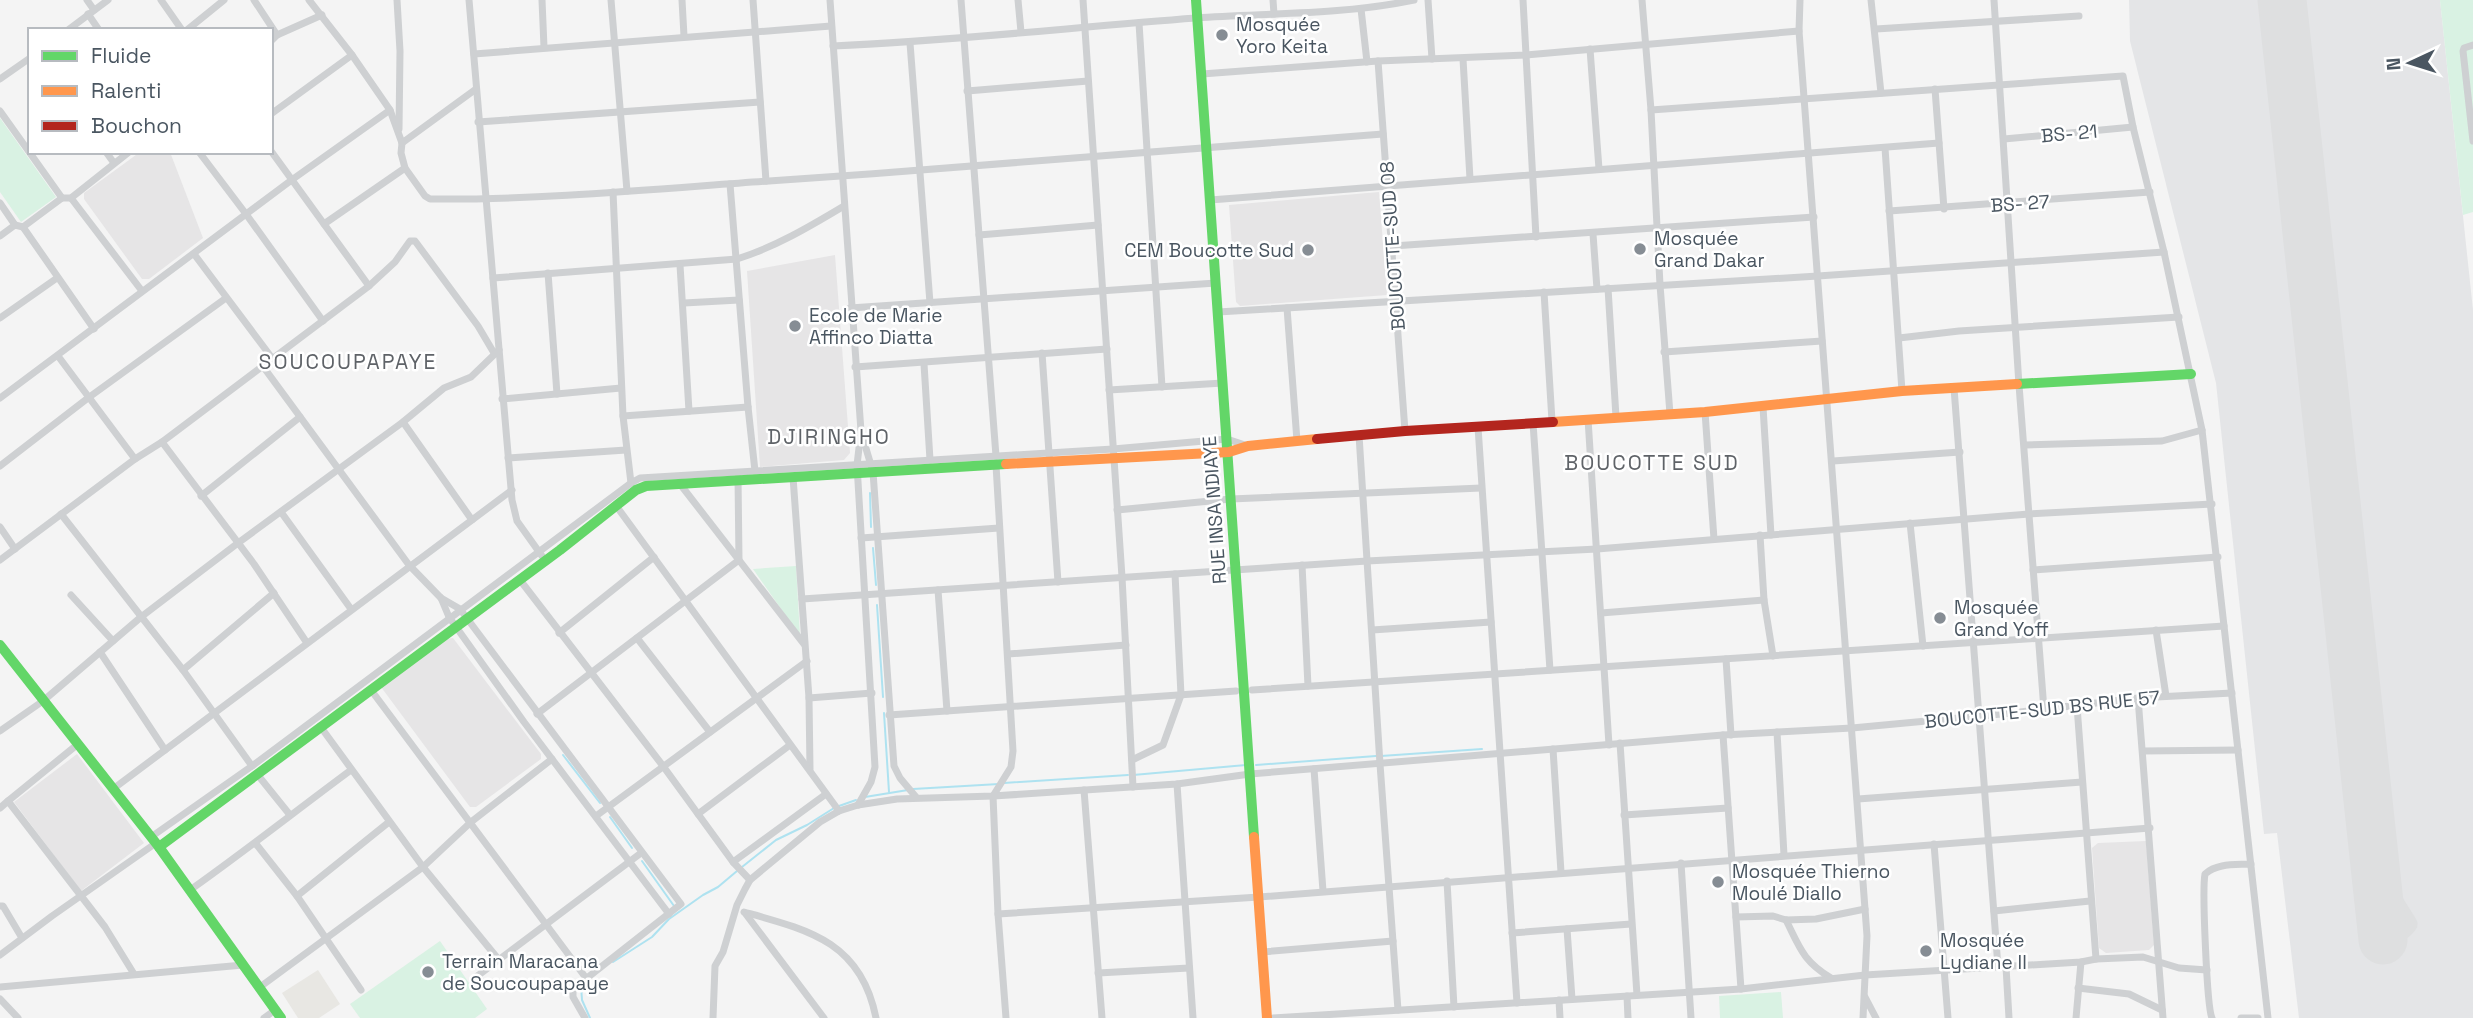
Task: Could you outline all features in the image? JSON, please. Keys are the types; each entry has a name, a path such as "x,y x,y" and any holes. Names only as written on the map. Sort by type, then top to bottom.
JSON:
{"street":[{"path":"87,0 98,28"},
{"path":"71,28 108,0"},
{"path":"161,0 182,28"},
{"path":"187,28 224,0"},
{"path":"254,0 269,28"},
{"path":"309,0 390,110 399,131 405,168 430,199 487,200 730,184 1383,134"},
{"path":"397,0 400,51 399,131"},
{"path":"469,0 497,352 515,515 542,557"},
{"path":"542,0 544,47"},
{"path":"611,0 627,191"},
{"path":"682,0 684,37"},
{"path":"753,0 766,181"},
{"path":"830,0 860,431 857,469 873,707 874,775 858,805"},
{"path":"961,0 996,461 1013,760 993,796 1006,1018"},
{"path":"1018,0 1021,32"},
{"path":"1083,0 1118,510 1133,787"},
{"name":"RUE INSA NDIAYE","path":"1196,0 1267,1018"},
{"path":"1273,0 1274,14"},
{"path":"833,46 910,43 1196,18 1361,9 1373,4 1414,0"},
{"path":"1428,0 1432,59"},
{"path":"1523,0 1535,237"},
{"path":"1642,0 1670,414"},
{"path":"1800,0 1799,31 1866,909 1863,1018"},
{"path":"1871,0 1881,93"},
{"path":"1994,0 2044,710"},
{"path":"1361,9 1367,62"},
{"path":"274,38 322,15"},
{"path":"1876,29 2079,16"},
{"path":"1139,23 1162,387"},
{"path":"474,54 831,26"},
{"path":"1202,74 1378,61 1526,55 1799,31"},
{"path":"910,43 930,303"},
{"path":"2473,45 2463,51 2473,141"},
{"path":"1590,49 1599,169"},
{"path":"273,113 352,55"},
{"path":"4,77 28,59"},
{"path":"1463,59 1470,179"},
{"name":"BOUCOTTE-SUD 08","path":"1378,61 1405,431"},
{"path":"1651,110 2122,76 2203,429 2268,1018"},
{"path":"967,91 1088,81"},
{"path":"402,143 476,89"},
{"path":"1935,89 1944,209"},
{"path":"478,122 760,102"},
{"path":"0,398 293,179 390,110"},
{"path":"0,111 28,148"},
{"name":"BS- 21","path":"2004,139 2133,127"},
{"path":"1210,200 1939,143"},
{"path":"1885,148 1902,391"},
{"path":"33,154 142,291"},
{"path":"107,154 114,163"},
{"path":"0,236 66,198 126,154"},
{"path":"200,154 323,321"},
{"path":"273,154 369,286"},
{"path":"324,224 405,168"},
{"path":"730,184 755,471"},
{"path":"612,192 621,388 631,483"},
{"name":"BS- 27","path":"1889,211 2150,192"},
{"path":"0,203 94,329"},
{"path":"493,278 737,259 760,252 844,206"},
{"path":"1393,246 1657,230 1814,217"},
{"path":"979,235 1098,225"},
{"path":"1593,234 1597,289"},
{"path":"0,560 369,286 395,262 410,241 415,241 497,352"},
{"path":"1218,312 2164,252"},
{"path":"194,254 272,358"},
{"path":"680,265 689,411"},
{"path":"548,274 557,394"},
{"path":"0,318 57,278"},
{"path":"850,308 1216,284"},
{"path":"1608,288 1616,417"},
{"path":"1544,292 1552,421"},
{"path":"0,466 226,298"},
{"path":"684,303 739,300"},
{"path":"1287,308 1297,441"},
{"path":"1899,338 2179,317"},
{"path":"1664,352 1822,341"},
{"path":"855,367 1107,349"},
{"path":"0,731 44,702 141,617 238,543 403,422 444,388 471,377 497,352"},
{"path":"1042,353 1058,582"},
{"path":"58,356 135,459"},
{"path":"923,363 930,460"},
{"path":"262,365 409,565 441,598 460,609 681,904 573,989 572,993 585,1018"},
{"path":"254,770 320,726 460,609 642,488 738,476 755,471 857,469 1114,453 1228,452 1248,446 1405,431 1705,412 1902,391 2190,374"},
{"path":"1110,390 1223,383"},
{"path":"502,400 621,388"},
{"path":"1954,388 1994,911 2009,1018"},
{"path":"623,416 748,407"},
{"path":"1763,407 1771,535"},
{"path":"1705,412 1713,539"},
{"path":"201,496 300,417"},
{"path":"1588,419 1609,745"},
{"path":"403,422 472,520"},
{"path":"1533,423 1550,670"},
{"path":"1478,427 1517,1003"},
{"path":"2025,446 2162,441 2203,429"},
{"path":"860,431 873,468 888,706 896,773 916,797"},
{"path":"1359,435 1398,1010"},
{"path":"1114,453 1227,439 1248,446"},
{"path":"162,442 238,543 307,643"},
{"path":"508,458 626,450"},
{"path":"1833,461 1960,452"},
{"path":"873,468 930,460 996,461"},
{"path":"0,955 353,697 371,690 457,628 520,580 542,557 631,483 640,478 793,477 857,469"},
{"path":"738,476 739,560"},
{"path":"793,477 807,662 810,772"},
{"path":"680,484 805,646"},
{"path":"1118,510 1231,499 1481,488"},
{"path":"113,789 512,490"},
{"path":"802,599 1302,565 1597,549 2029,513 2212,504"},
{"path":"617,507 839,811"},
{"path":"281,512 351,609"},
{"path":"61,514 183,670 254,770 290,815"},
{"path":"1910,523 1923,646"},
{"path":"0,527 15,548"},
{"path":"862,538 999,528"},
{"path":"1760,535 1764,600 1773,656"},
{"path":"559,633 654,557"},
{"path":"2033,570 2218,557"},
{"path":"537,714 739,560"},
{"path":"1302,565 1308,686"},
{"path":"1132,760 1163,745 1181,695 1175,574"},
{"path":"520,580 733,862 750,880 737,905 730,933 713,971 713,1018"},
{"path":"938,590 947,711"},
{"path":"183,670 274,593"},
{"path":"71,595 113,641"},
{"path":"441,598 449,617 669,914"},
{"path":"1601,613 1764,600"},
{"path":"1371,630 1491,622"},
{"path":"1252,690 2224,626"},
{"path":"2156,630 2166,696"},
{"path":"637,638 710,732"},
{"path":"0,645 155,842 260,987 278,1014 264,1018"},
{"path":"1008,654 1126,645"},
{"path":"100,652 165,750"},
{"path":"1726,659 1728,808 1741,989"},
{"path":"596,816 807,662"},
{"path":"371,690 586,978"},
{"path":"889,715 1236,691"},
{"path":"809,698 872,693"},
{"name":"BOUCOTTE-SUD BS RUE 57","path":"750,880 820,822 839,811 858,805 916,797 993,796 1133,787 1250,774 1620,743 1852,728 2044,710 2138,698 2232,693"},
{"path":"2138,698 2163,1014"},
{"path":"873,707 888,706"},
{"path":"2077,706 2096,959"},
{"path":"320,726 423,867 499,960"},
{"path":"1777,732 1784,856"},
{"path":"1620,743 1637,995"},
{"path":"0,808 78,744"},
{"path":"698,814 790,744"},
{"path":"1553,749 1561,872"},
{"path":"2143,751 2238,750"},
{"path":"260,987 423,867 471,822 552,759"},
{"path":"1314,769 1323,891"},
{"path":"190,890 256,844 351,770"},
{"path":"1857,799 2082,782"},
{"path":"1177,783 1193,1018"},
{"path":"1084,790 1101,1018"},
{"path":"733,862 826,794"},
{"path":"8,801 105,927 134,974"},
{"path":"1624,815 1728,808"},
{"path":"297,896 389,822"},
{"path":"998,915 2150,828"},
{"path":"256,844 297,896 361,990"},
{"path":"1934,844 1948,1018"},
{"path":"476,977 641,853"},
{"path":"1681,863 1691,1018"},
{"path":"2212,1018 2209,1010 2207,970 2205,874 2221,866 2251,864"},
{"path":"1447,881 1454,1007"},
{"path":"1994,911 2090,901"},
{"path":"737,905 824,1018"},
{"path":"0,906 3,906 22,938"},
{"path":"1736,917 1816,919 1866,909"},
{"path":"744,912 804,929 841,952 866,986 873,1001 876,1018"},
{"path":"1786,919 1807,960 1831,979"},
{"path":"1512,933 1631,924"},
{"path":"1567,929 1572,999"},
{"path":"1262,952 1393,941"},
{"path":"1273,1018 1741,989 1865,975 2096,959 2143,957 2179,968 2207,970"},
{"path":"2076,1018 2081,962"},
{"path":"0,987 244,965"},
{"path":"1098,973 1189,968"},
{"path":"2078,988 2129,994 2163,1014"},
{"path":"1864,995 1876,1018"},
{"path":"1627,996 1628,1018"},
{"path":"0,999 18,1018"},
{"path":"1559,1000 1560,1018"},
{"path":"2241,1018 2258,1018"}],"shaded area":[{"path":"2129,0 2440,0 2473,310 2473,1018 2299,1018 2277,833 2264,834 2216,383 2130,41"},
{"path":"137,154 171,154 203,238 149,279 142,279 84,199 84,193"},
{"name":"CEM Boucotte Sud","path":"1379,192 1387,295 1240,306 1236,302 1229,205"},
{"name":"Ecole de Marie Affinco Diatta","path":"835,255 850,453 844,460 760,467 747,271"},
{"path":"453,638 541,754 541,759 476,807 470,807 381,687 445,639"},
{"path":"77,754 144,843 81,891 14,802"},
{"path":"2146,841 2154,945 2149,950 2106,953 2099,948 2092,848 2098,843"},
{"path":"318,970 340,1004 319,1018 298,1018 282,993"}],"green space":[{"path":"2440,0 2473,0 2473,212 2463,215"},
{"path":"0,118 56,197 21,222 0,192"},
{"path":"796,566 800,636 753,569"},
{"name":"Terrain Maracana de Soucoupapaye","path":"440,941 487,1009 475,1018 360,1018 350,1004"},
{"path":"1781,992 1783,1018 1720,1018 1719,996"}],"waterway":[{"path":"870,493 871,527"},
{"path":"873,548 876,585"},
{"path":"877,605 883,697"},
{"path":"884,713 889,792"},
{"path":"1381,756 1482,749"},
{"path":"563,755 600,803"},
{"path":"1256,765 1376,756"},
{"path":"1133,775 1246,765"},
{"path":"1004,783 1128,775"},
{"path":"913,789 999,784"},
{"path":"865,797 908,790"},
{"path":"839,806 856,800"},
{"path":"742,867 776,840 834,808"},
{"path":"610,817 632,848"},
{"path":"642,861 674,906"},
{"path":"613,962 652,937 669,919 718,887 737,871"},
{"path":"581,986 582,1000 590,1018"}],"taxiway":[{"path":"2375,860 2386,889 2408,924 2393,935 2381,935 2372,927 2370,913 2378,893"}],"runway":[{"path":"2282,0 2383,940"}],"traffic: fast":[{"path":"1196,0 1254,837"},
{"path":"2017,384 2191,374"},
{"path":"159,847 560,550 636,490 646,486 1006,464"},
{"path":"0,645 159,847 281,1018"}],"traffic: slow":[{"path":"1553,422 1705,412 1902,391 2017,384"},
{"path":"1006,464 1229,452 1248,446 1317,439"},
{"path":"1254,837 1267,1018"}],"traffic: jam":[{"path":"1317,439 1553,422"}],"place":[{"name":"Mosquée Yoro Keita","path":"1222,35"},
{"name":"Mosquée Grand Dakar","path":"1640,249"},
{"name":"CEM Boucotte Sud","path":"1308,250"},
{"name":"Ecole de Marie Affinco Diatta","path":"795,326"},
{"name":"Mosquée Grand Yoff","path":"1940,618"},
{"name":"Mosquée Thierno Moulé Diallo","path":"1718,882"},
{"name":"Mosquée Lydiane II","path":"1926,951"},
{"name":"Terrain Maracana de Soucoupapaye","path":"428,972"}],"district":[{"name":"SOUCOUPAPAYE","path":"348,362"},
{"name":"DJIRINGHO","path":"829,437"},
{"name":"BOUCOTTE SUD","path":"1652,463"}]}
